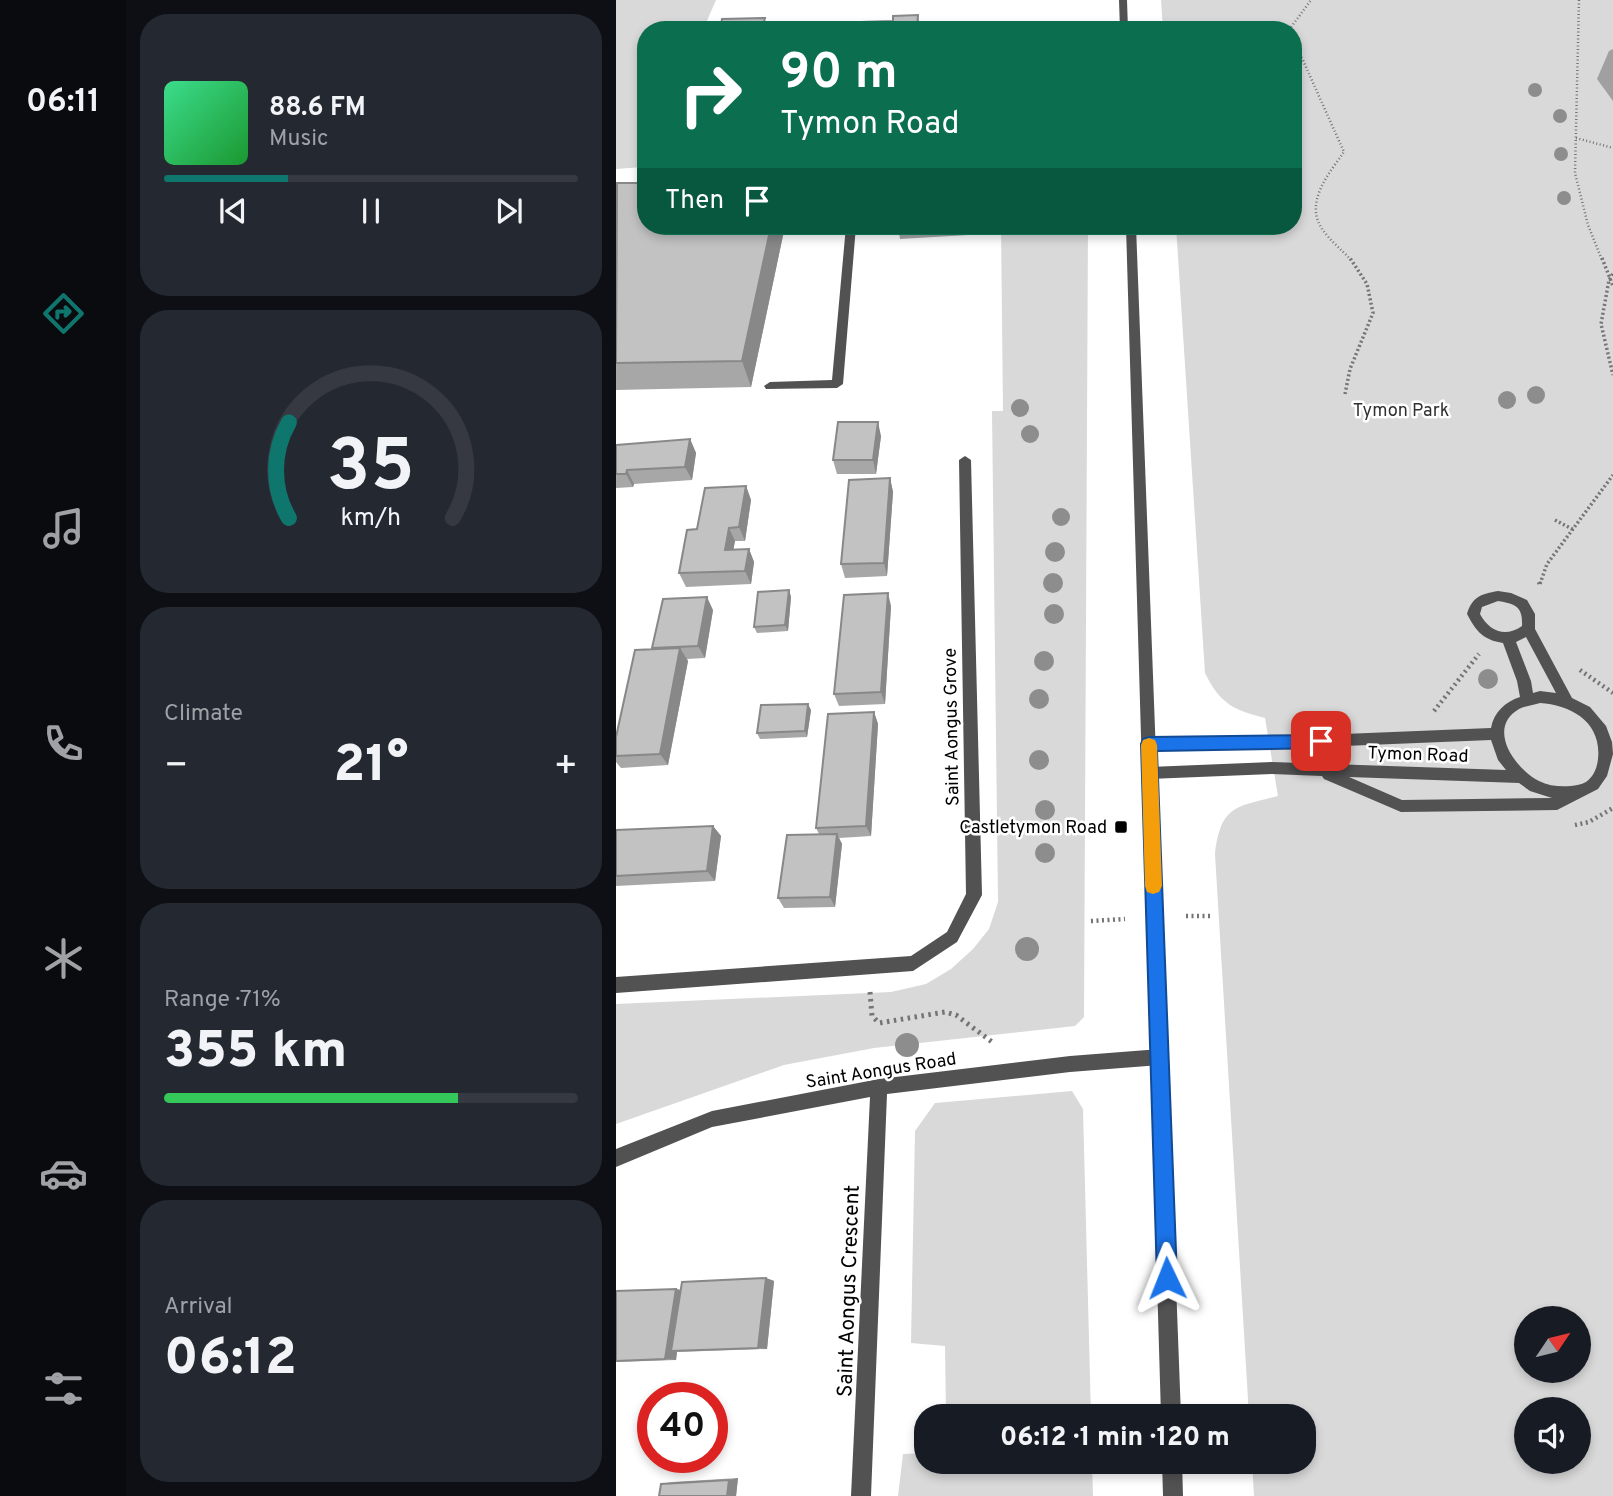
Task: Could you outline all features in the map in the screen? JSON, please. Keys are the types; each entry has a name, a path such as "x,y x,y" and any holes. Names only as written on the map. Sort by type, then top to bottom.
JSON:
{"street":[{"path":"1123,0 1124,21"},
{"path":"770,386 837,384 850,235"},
{"path":"1131,235 1171,1404"},
{"name":"Saint Aongus Grove","path":"616,985 913,962 952,937 974,895 965,460"},
{"path":"1528,629 1516,637 1492,635 1479,625 1474,612 1480,600 1495,595 1512,598 1526,609 1529,615 1528,629 1567,701"},
{"path":"1508,638 1524,681 1527,698"},
{"path":"1518,777 1498,749 1496,734 1505,711 1527,698 1567,701 1595,719 1613,726"},
{"path":"1320,771 1401,806 1556,804 1576,792 1596,785 1609,774 1611,748 1595,719"},
{"name":"Tymon Road","path":"1149,744 1269,743 1496,734"},
{"name":"Tymon Road","path":"1149,773 1272,768 1518,777 1551,792 1576,792"},
{"name":"Saint Aongus Road","path":"616,1158 712,1119 879,1087 1070,1063 1160,1057"},
{"name":"Saint Aongus Crescent","path":"861,1496 879,1087"},
{"path":"1172,1474 1173,1496"}],"path":[{"path":"1296,21 1311,0"},
{"path":"1579,0 1575,173 1588,225 1613,286"},
{"path":"1302,59 1343,152 1324,180 1316,203 1320,226 1357,266 1367,284 1373,313 1350,369 1345,394"},
{"path":"1576,138 1613,148"},
{"path":"1613,274 1609,279 1601,324 1613,375"},
{"path":"1542,592 1539,581 1546,564 1613,475"},
{"path":"1555,520 1574,530"},
{"path":"1426,717 1436,709 1484,647"},
{"path":"1571,662 1613,693"},
{"path":"1186,916 1211,916"},
{"path":"1091,920 1125,919"},
{"path":"868,966 872,1016 878,1023 945,1012 956,1015 992,1042"}],"green space":[{"path":"616,0 716,0 707,21 637,21 637,167 616,169"},
{"name":"Tymon Park","path":"1161,0 1613,0 1613,1496 1254,1496 1253,1474 1316,1474 1316,1404 1248,1404 1215,854 1221,826 1226,817 1241,806 1278,796 1265,718 1229,704 1205,673 1177,235 1302,235 1302,21 1162,21"},
{"path":"1001,235 1088,235 1084,1017 1075,1026 874,1048 784,1065 616,1124 616,1004 891,992 926,984 951,969 973,949 989,929 998,902 992,411 1003,411"},
{"path":"1072,1091 1083,1109 1091,1404 946,1404 945,1346 911,1343 915,1131 935,1103"},
{"path":"903,1454 914,1454 914,1474 1092,1474 1093,1496 898,1496"}],"shaded area":[{"path":"1613,49 1613,101 1597,79 1609,51"}],"building":[{"path":"918,15 918,21 893,21 893,16"},
{"path":"765,18 764,21 722,21 722,19"},
{"path":"617,183 637,183 637,235 769,235 742,361 616,363"},
{"path":"838,422 878,422 873,460 833,460"},
{"path":"690,439 685,467 627,470 626,474 616,474 616,445"},
{"path":"890,478 884,563 841,564 849,480"},
{"path":"746,486 739,527 729,528 725,550 749,549 745,571 679,573 687,530 697,529 705,488"},
{"path":"789,590 785,625 754,627 758,592"},
{"path":"888,593 881,692 834,694 844,595"},
{"path":"707,597 698,646 652,648 663,599"},
{"path":"680,648 660,754 616,756 616,737 635,650"},
{"path":"808,704 805,731 757,733 761,705"},
{"path":"874,712 866,826 816,828 828,714"},
{"path":"713,826 707,871 616,876 616,830"},
{"path":"837,834 830,897 778,898 787,835"},
{"path":"766,1278 758,1348 671,1351 682,1282"},
{"path":"676,1289 665,1359 616,1361 616,1291"},
{"path":"729,1480 727,1496 659,1496 661,1484"}],"slow traffic":[{"path":"1149,745 1153,886"}],"place":[{"name":"Castletymon Road","path":"1121,827"}],"route":[{"path":"1167,1278 1149,744 1321,741"}]}
